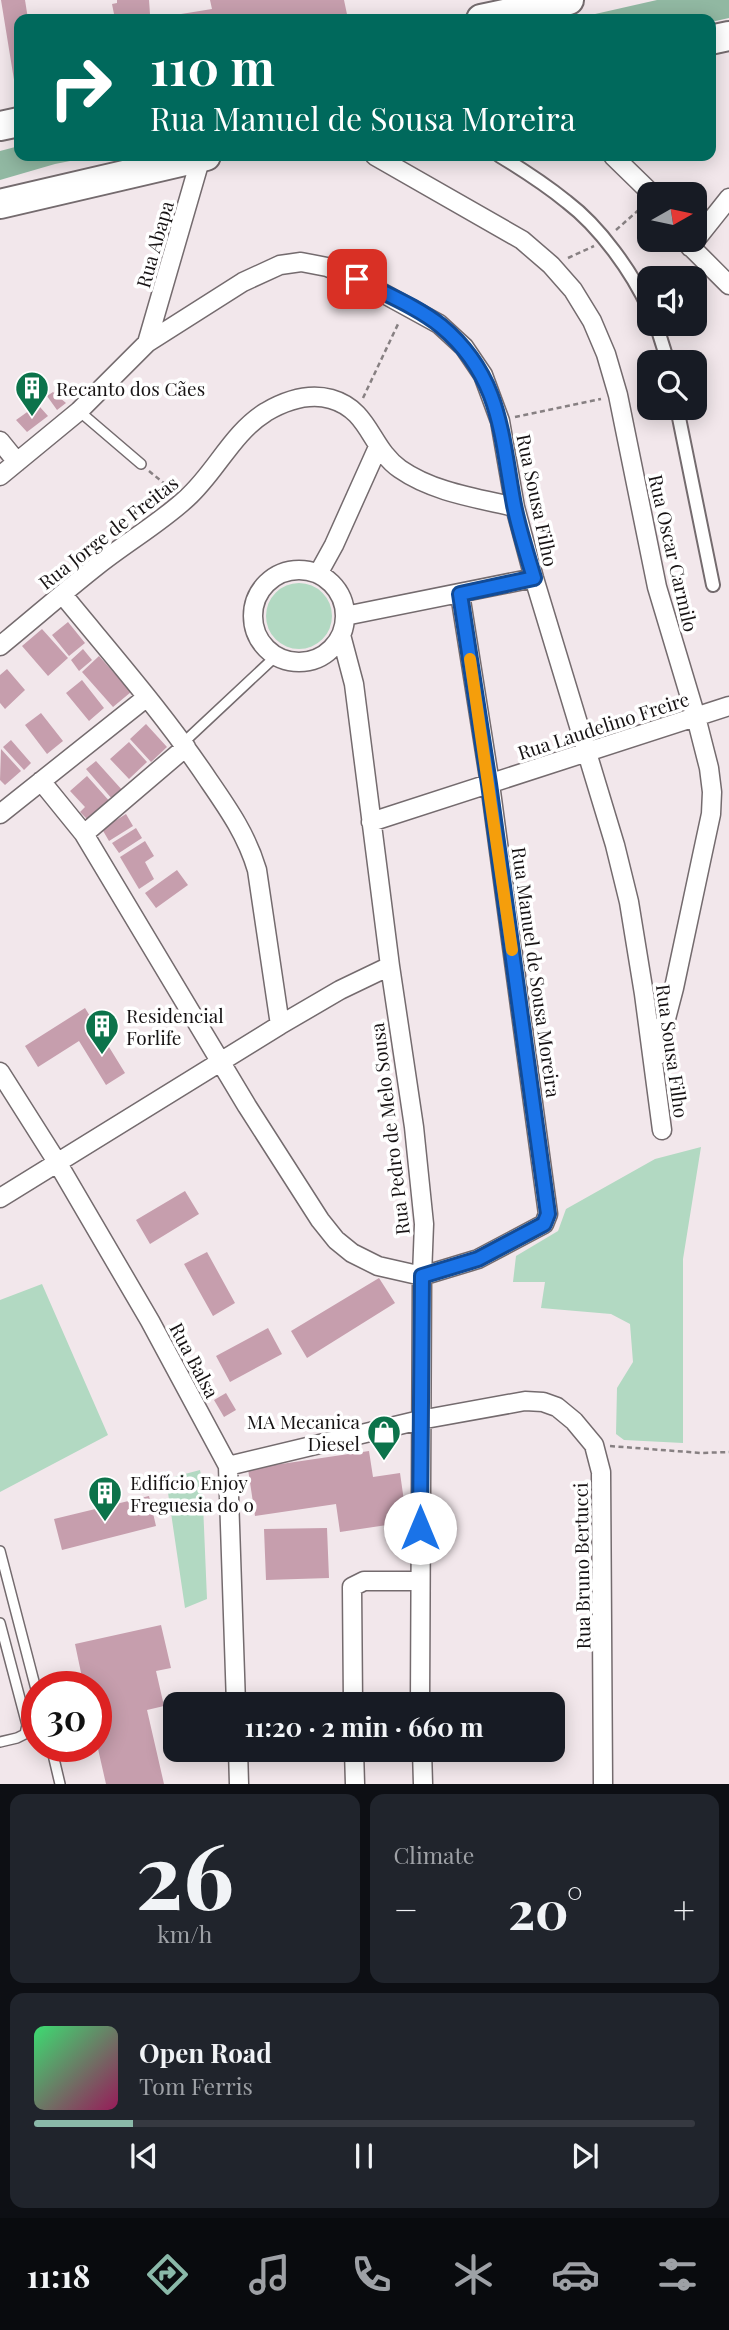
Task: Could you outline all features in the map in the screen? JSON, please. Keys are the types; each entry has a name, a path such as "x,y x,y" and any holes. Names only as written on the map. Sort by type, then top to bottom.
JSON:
{"main road":[{"path":"504,14 569,0"},
{"path":"0,204 183,161"}],"street":[{"name":"Rua Abapa","path":"147,342 202,161"},
{"name":"Rua Oscar Carmilo","path":"383,161 522,240 551,265 573,290 592,321 606,354 618,395 657,587 696,717 712,792 711,814 674,988 653,1067"},
{"path":"507,161 569,203 615,254 637,290"},
{"path":"618,161 640,182"},
{"path":"707,222 729,198"},
{"path":"695,252 729,285"},
{"name":"Rua Sousa Filho","path":"0,476 79,411 147,342 243,282 280,265 301,262 327,267 357,279 439,324 464,347 483,375 500,421 515,507 534,578 615,845 629,902 662,1130"},
{"name":"Rua Jorge de Freitas","path":"0,646 201,485 246,427 283,403 318,397 339,402 357,412"},
{"path":"357,412 379,447 397,467 436,487 515,507"},
{"path":"679,420 713,584"},
{"path":"0,441 17,462"},
{"path":"318,573 334,545 379,447"},
{"path":"303,570 318,573 338,590 345,615 341,635 332,648 312,660 288,660 276,656 264,646 256,633 253,617 255,602 262,588 273,577 288,571 303,570"},
{"path":"345,615 534,578"},
{"name":"Rua Manuel de Sousa Moreira","path":"422,1276 478,1259 544,1224 548,1214 460,594"},
{"path":"63,595 184,745 242,829 257,870 280,1025"},
{"name":"Rua Pedro de Melo Sousa","path":"341,635 354,684 390,966 414,1127 424,1224 420,1420 420,1692"},
{"path":"0,814 147,697"},
{"name":"Rua Laudelino Freire","path":"371,822 729,706"},
{"path":"84,834 184,745"},
{"path":"41,781 84,834 320,1220 336,1240 352,1253 378,1266 422,1276"},
{"path":"0,1198 280,1025 390,966"},
{"name":"Rua Balsa","path":"0,1072 57,1162 150,1321 229,1466 236,1692"},
{"name":"Rua Bruno Bertucci","path":"229,1466 420,1420 525,1401 543,1402 557,1407 574,1421 594,1445 601,1472 603,1495 603,1784"},
{"path":"353,1692 352,1587 364,1581 420,1581"},
{"path":"238,1762 239,1784"},
{"path":"354,1762 355,1784"},
{"path":"422,1762 423,1784"}],"lane":[{"path":"79,411 141,464"},
{"path":"184,745 276,656"},
{"path":"0,1552 31,1671"},
{"path":"0,1623 27,1725 24,1734 0,1742"},
{"path":"55,1762 60,1784"}],"path":[{"path":"357,412 407,306"},
{"path":"500,421 618,395"},
{"path":"141,464 184,500"},
{"path":"594,1445 701,1453 729,1452"}],"shaded area":[{"path":"657,0 729,0 729,18 716,21 716,14 595,14"},
{"path":"14,147 14,161 70,161 0,180 0,151"},
{"path":"292,583 306,583 318,588 327,597 332,616 330,629 323,640 306,649 292,649 280,644 271,635 266,623 266,609 271,597 280,588"},
{"path":"701,1147 683,1259 683,1443 624,1440 616,1434 617,1388 633,1362 630,1324 611,1314 541,1308 545,1282 513,1282 516,1256 558,1231 566,1209 655,1159"},
{"path":"42,1284 108,1435 0,1492 0,1300"},
{"path":"200,1470 207,1599 185,1608 166,1479"}],"building":[{"path":"1,0 25,0 27,14 14,14 14,80"},
{"path":"117,0 149,0 150,14 114,14 112,4 117,3"},
{"path":"210,0 344,0 347,14 181,14 212,9"},
{"path":"53,392 66,403 57,410 47,396"},
{"name":"Recanto dos Cães","path":"40,407 48,416 27,432 16,420 30,410 32,412"},
{"path":"68,622 85,643 69,656 52,635"},
{"path":"42,629 68,658 48,676 22,646"},
{"path":"83,649 92,660 79,671 71,660"},
{"path":"99,656 131,692 113,707 82,672"},
{"path":"7,669 25,690 5,709 0,703 0,675"},
{"path":"82,680 104,708 89,721 66,693"},
{"path":"41,713 63,741 47,754 25,725"},
{"path":"146,724 167,747 151,762 130,739"},
{"path":"11,740 31,763 24,770 3,747"},
{"path":"129,742 147,762 129,779 110,759"},
{"path":"1,749 21,771 5,785 0,780"},
{"path":"96,761 123,791 113,800 86,769"},
{"path":"87,776 112,804 91,823 80,812 85,807 70,791"},
{"path":"126,814 133,826 109,841 102,829"},
{"path":"136,828 142,838 119,853 112,843"},
{"path":"145,841 154,856 145,862 154,879 139,889 120,857"},
{"path":"177,870 188,885 156,908 145,893"},
{"name":"Residencial Forlife","path":"85,1008 125,1073 106,1085 79,1041 38,1067 25,1046"},
{"path":"185,1191 199,1214 150,1244 136,1220"},
{"path":"207,1252 235,1303 213,1316 184,1264"},
{"path":"379,1278 395,1303 307,1358 291,1331"},
{"path":"268,1328 282,1354 230,1382 216,1356"},
{"path":"226,1393 236,1410 224,1417 214,1400"},
{"path":"369,1451 373,1477 400,1473 407,1522 340,1532 336,1504 255,1516 248,1469"},
{"name":"Edifício Enjoy Freguesia do o","path":"149,1496 156,1526 62,1550 54,1519"},
{"path":"327,1528 329,1578 266,1580 264,1529"},
{"path":"161,1625 171,1668 156,1671 163,1706 147,1710 164,1784 106,1784 101,1762 112,1762 112,1671 81,1671 75,1644"}],"slow traffic":[{"path":"470,659 512,950"}],"place":[{"name":"Recanto dos Cães","path":"32,418"},
{"name":"Residencial Forlife","path":"102,1056"},
{"name":"MA Mecanica Diesel","path":"384,1462"},
{"name":"Edifício Enjoy Freguesia do o","path":"105,1523"}],"route":[{"path":"357,279 439,324 464,347 483,375 500,421 515,507 534,578 460,594 548,1214 544,1224 478,1259 422,1276 420,1528"}]}
